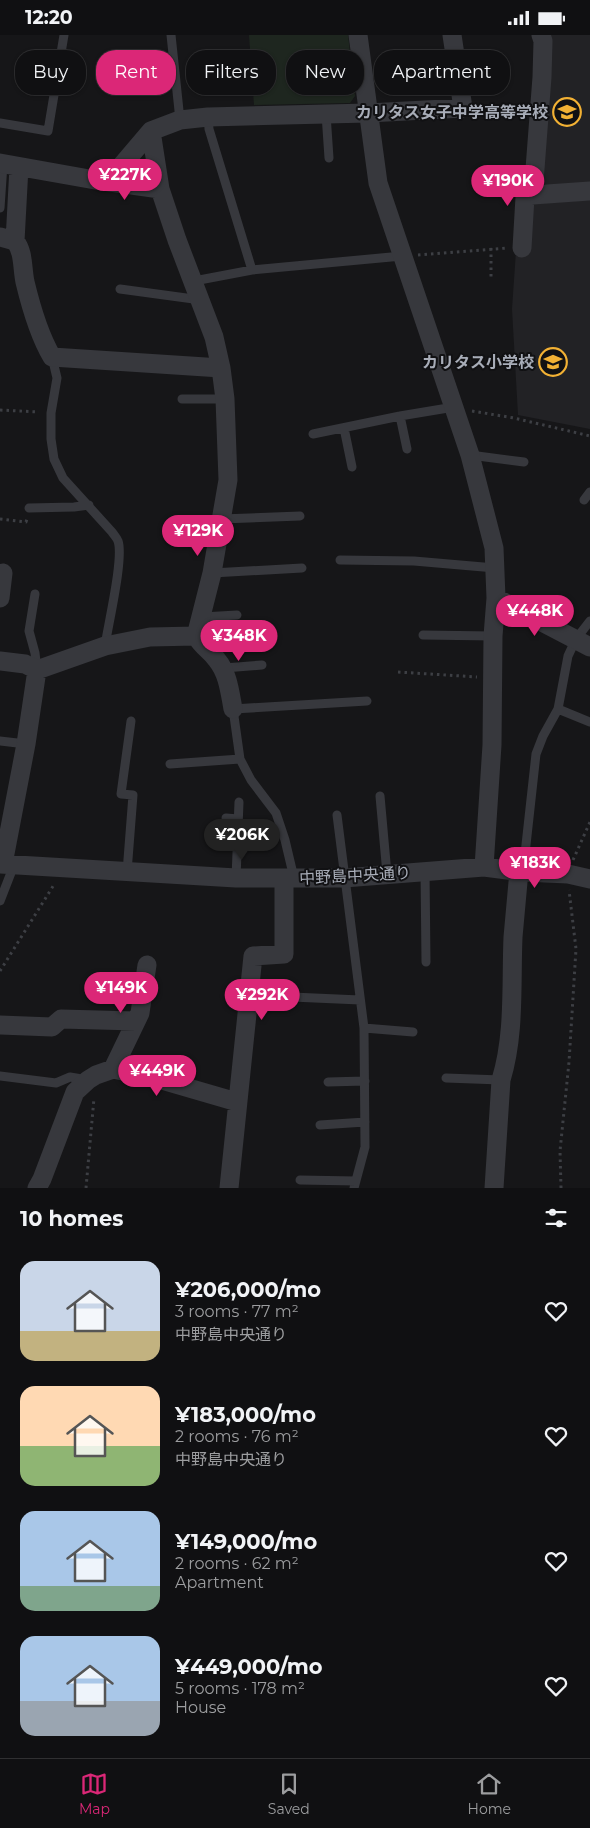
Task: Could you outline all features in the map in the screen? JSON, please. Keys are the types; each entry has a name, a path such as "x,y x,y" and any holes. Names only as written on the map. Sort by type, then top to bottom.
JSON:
{"street":[{"path":"358,35 378,183 470,455 494,548 496,598 493,636 492,745 484,867"},
{"path":"95,180 108,177 117,171 151,131 180,119 463,108 452,35"},
{"path":"534,195 542,77 543,41 541,35"},
{"path":"151,131 160,189 177,240 214,337 222,368 228,480 212,573 196,636 203,647 224,668 233,709"},
{"path":"160,189 7,165 7,239 20,247 25,281 52,357 222,368"},
{"path":"522,248 525,197 590,191"},
{"path":"496,598 583,643"},
{"path":"0,661 25,664 37,670 105,646 150,637 196,636"},
{"path":"6,864 37,670"},
{"name":"中野島中央通り","path":"6,864 236,878 344,878 484,867 521,872 568,874 590,879"},
{"path":"494,1188 501,1080 506,1064 512,1008 514,937 521,872"},
{"path":"229,1188 252,956 284,954 289,878"},
{"path":"42,1185 75,1092 99,1075 140,1013 147,965"},
{"path":"0,1025 52,1027 62,1019 136,1021"},
{"path":"99,1075 150,1077 237,1102"}],"lane":[{"path":"0,123 48,131 64,35"},
{"path":"171,35 180,119"},
{"path":"326,114 329,158"},
{"path":"208,117 209,129 252,270"},
{"path":"0,208 7,165"},
{"path":"194,281 252,270 402,256"},
{"path":"120,289 201,300"},
{"path":"52,357 57,378 51,413 51,439 54,459 63,478 118,541 117,576 105,646"},
{"path":"182,399 224,399"},
{"path":"313,433 454,407"},
{"path":"400,416 407,449"},
{"path":"344,428 352,467"},
{"path":"470,455 524,462"},
{"path":"584,501 590,492"},
{"path":"29,508 88,505"},
{"path":"221,519 300,516"},
{"path":"340,560 414,561 495,568"},
{"path":"212,573 302,568"},
{"path":"35,594 29,631 37,670"},
{"path":"202,617 237,615"},
{"path":"521,872 536,754 543,736 558,709 568,656 583,643 590,621"},
{"path":"423,635 493,636"},
{"path":"224,668 262,665"},
{"path":"289,878 285,840 276,813 251,780 240,759 233,709 367,701"},
{"path":"558,709 590,722"},
{"path":"127,872 133,795 121,794 131,721"},
{"path":"0,741 26,744"},
{"path":"170,765 240,759"},
{"path":"380,796 387,874"},
{"path":"236,878 239,802"},
{"path":"300,1180 355,1185 365,1147 364,1028 337,815"},
{"path":"226,818 238,819"},
{"path":"0,901 6,864"},
{"path":"425,871 426,962"},
{"path":"292,997 360,1000"},
{"path":"364,1028 413,1032"},
{"path":"0,1076 56,1083 70,1077 99,1075"},
{"path":"446,1078 501,1080"},
{"path":"328,1082 365,1081"},
{"path":"320,1125 365,1122"}],"path":[{"path":"491,248 491,278"},
{"path":"402,256 491,248 522,248"},
{"path":"454,407 590,436"},
{"path":"0,409 51,413"},
{"path":"0,519 26,522 29,508"},
{"path":"398,672 493,677"},
{"path":"561,1188 560,1151 570,1052 576,949 568,874 590,822"},
{"path":"0,971 66,868"},
{"path":"86,1188 99,1075"}],"shaded area":[{"path":"249,35 348,35 350,50 286,50 286,95 355,96 350,103 254,105 253,95 276,95 276,50 250,50"},
{"name":"カリタス女子中学高等学校","path":"546,35 590,35 590,186 549,189 540,179"},
{"name":"カリタス小学校","path":"590,200 590,429 518,415 512,309 516,251 531,204"}],"place":[{"name":"カリタス女子中学高等学校","path":"567,112"},
{"name":"カリタス小学校","path":"553,362"}]}
